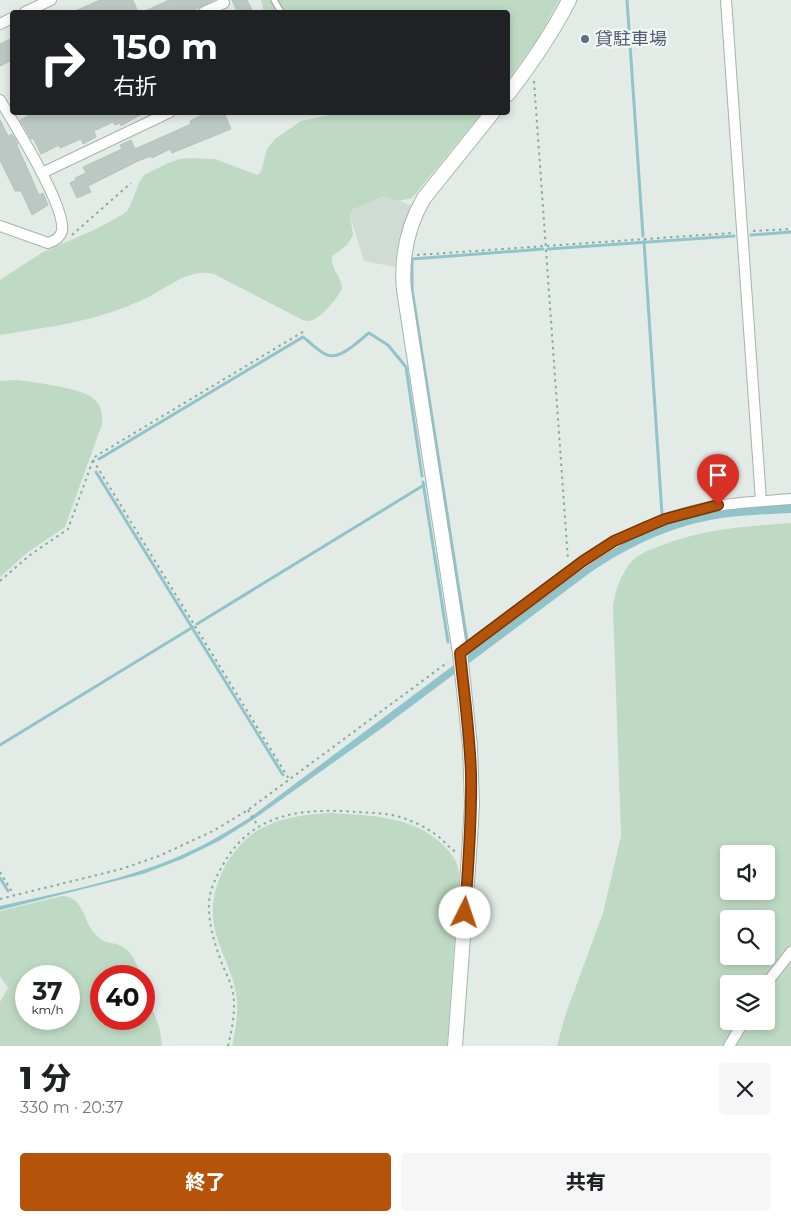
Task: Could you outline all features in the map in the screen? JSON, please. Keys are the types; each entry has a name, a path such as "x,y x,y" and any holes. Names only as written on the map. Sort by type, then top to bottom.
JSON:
{"street":[{"path":"29,10 51,0"},
{"path":"510,91 546,42 568,0"},
{"path":"726,0 761,501"},
{"path":"210,10 225,5"},
{"path":"0,226 48,243 55,241 60,236 62,230 57,210 42,173 12,115"},
{"path":"42,173 164,115"},
{"path":"455,1046 469,855 470,746 461,660 404,290 404,256 413,220 424,198 490,115"},
{"path":"461,660 569,572 614,541 665,519 718,505 791,499"},
{"path":"773,975 791,952"},
{"path":"730,1046 739,1030"}],"path":[{"path":"528,68 533,73 569,572"},
{"path":"60,236 68,237 76,232 131,183"},
{"path":"404,256 791,229"},
{"path":"0,581 30,555 68,529 96,456 306,330"},
{"path":"93,460 289,779"},
{"path":"0,899 121,869 159,856 214,831 248,811 289,779 461,660"},
{"path":"228,1046 232,1030 233,993 213,935 209,918 209,900 214,883 227,857 257,825 284,816 312,810 385,814 405,819 421,826 441,838 454,852 469,855"},
{"path":"248,811 257,825"},
{"path":"0,872 15,896"}],"shaded area":[{"path":"383,196 411,205 398,242 395,267 364,261 350,216 356,206"}],"green space":[{"path":"261,0 559,0 539,37 510,77 510,10 263,9"},
{"path":"331,115 480,115 412,198 399,201 383,196 353,209 350,216 353,235 347,245 332,256 333,265 342,289 323,313 313,320 302,319 214,274 205,273 187,276 144,299 109,313 74,322 0,335 0,280 43,252 94,230 122,215 130,206 144,175 168,163 191,158 215,159 257,175 261,172 267,149 275,139 301,121"},
{"path":"17,380 57,386 88,395 100,407 102,424 65,527 28,552 0,577 0,381"},
{"path":"791,523 791,946 769,975 720,975 720,1030 735,1030 726,1046 557,1046 565,1016 603,913 621,836 613,608 619,582 634,559 644,553 694,535 742,527"},
{"path":"331,813 361,815 405,822 431,835 443,845 456,861 459,874 447,1046 232,1046 237,1020 236,993 231,974 216,936 213,916 213,903 225,866 232,855 250,836 268,825 295,817"},
{"path":"62,896 70,897 80,906 93,932 102,940 126,949 137,965 90,965 90,1030 155,1030 155,1016 160,1030 162,1046 0,1046 0,1002 8,988 0,976 0,911"},
{"path":"791,957 791,1046 733,1046 742,1030 775,1030 775,978"}],"water":[{"path":"791,504 791,513 722,518 670,531 637,545 606,562 382,728 254,819 219,841 182,859 143,874 0,910 0,906 81,888 141,871 208,843 252,816 601,555 629,540 658,527 703,513"}],"building":[{"path":"100,0 133,0 137,10 78,10"},
{"path":"169,0 214,0 194,10 147,10"},
{"path":"232,0 247,0 252,10 236,10"},
{"path":"10,39 10,61 0,66 0,44"},
{"path":"30,115 140,115 121,126 120,123 115,125 113,122 94,131 96,137 83,144 81,139 60,148 59,145 41,154 33,138 31,139 20,120"},
{"path":"202,115 225,115 231,129 172,153 170,149 152,158 151,156 138,161 88,186 91,192 77,198 70,183 76,180 75,178 86,173 83,167 122,149 120,145 131,140 135,149 191,124 190,121"},
{"path":"0,120 8,136 12,134 18,144 39,195 43,193 48,205 32,215 21,191 15,191 0,160"}],"waterway":[{"path":"627,0 643,236"},
{"path":"751,235 791,232"},
{"path":"548,249 734,236"},
{"path":"644,241 662,514"},
{"path":"467,641 412,289 412,259 543,249"},
{"path":"99,459 303,337 330,356 348,350 369,333 388,345 406,367 422,476"},
{"path":"96,472 283,775"},
{"path":"423,482 448,642"},
{"path":"197,624 424,485"},
{"path":"0,745 193,627"},
{"path":"0,878 8,891"}],"place":[{"name":"貸駐車場","path":"585,39"}],"route":[{"path":"465,913 472,804 470,746 460,653 583,561 614,541 648,525 682,513 718,505"}]}
